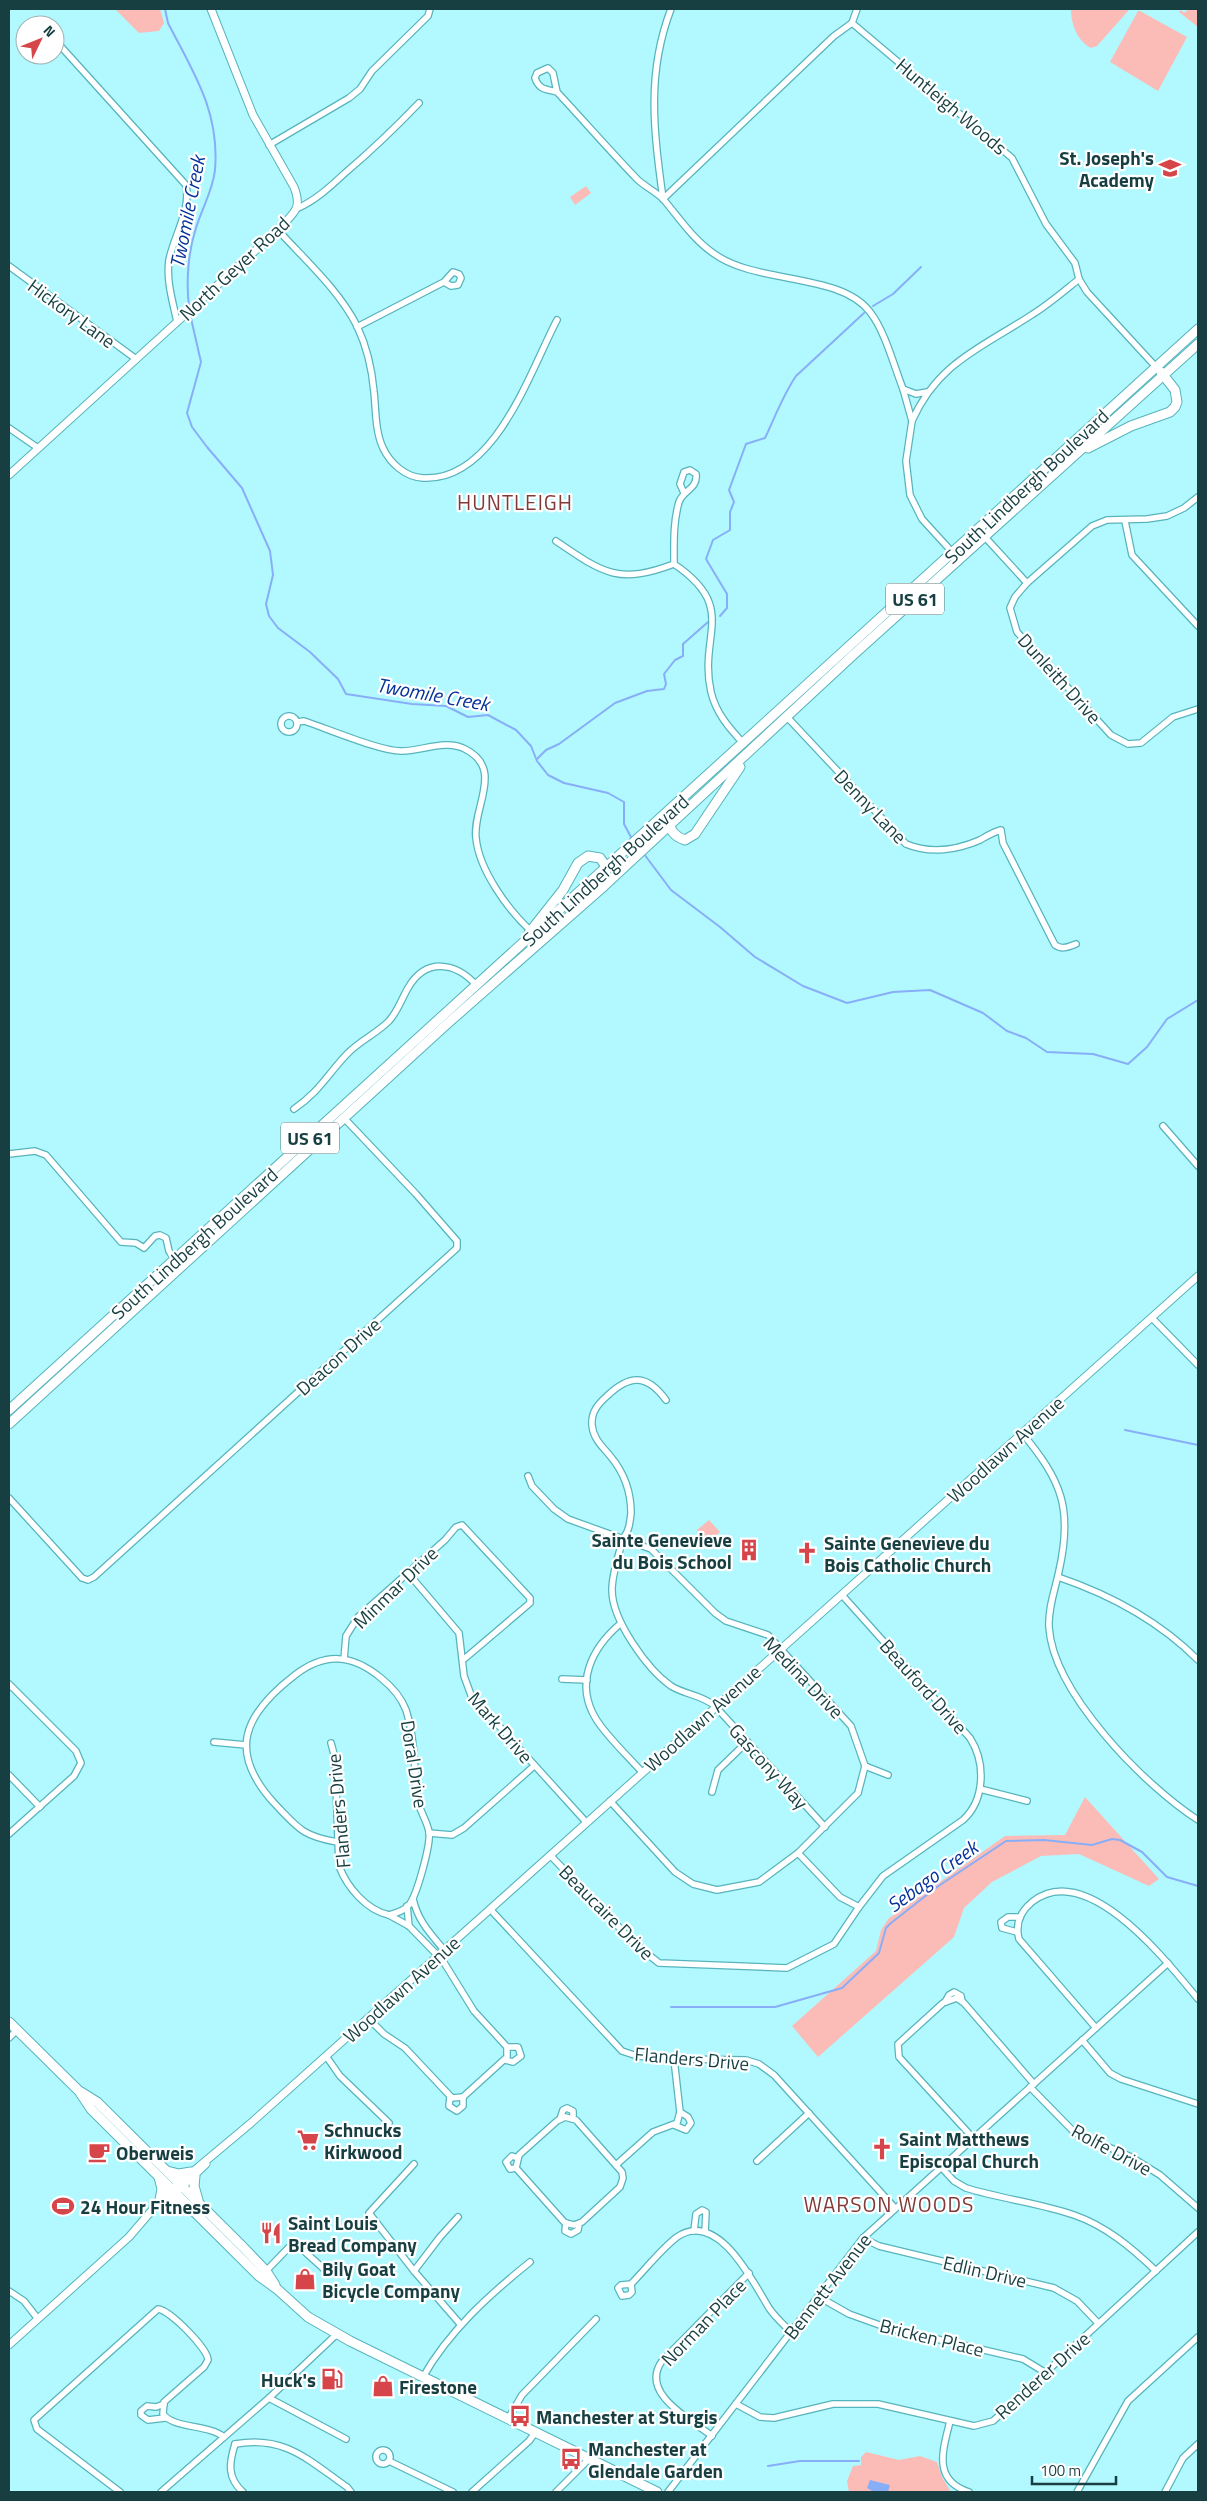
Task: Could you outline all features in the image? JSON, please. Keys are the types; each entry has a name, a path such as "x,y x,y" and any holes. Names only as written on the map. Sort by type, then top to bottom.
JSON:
{"main road":[{"name":"South Lindbergh Boulevard","path":"10,1406 175,1260 645,834 1198,329"},
{"name":"South Lindbergh Boulevard","path":"9,1424 344,1118 604,886 984,536 1198,344"},
{"path":"1075,455 1131,426 1170,412 1177,402 1178,396 1156,367"},
{"path":"671,810 669,826 672,833 685,840 696,834 748,754"},
{"path":"523,944 555,901 581,860 588,856 596,856 602,860 606,869 604,886"},
{"path":"9,2022 79,2091 91,2109 177,2188 198,2203 266,2270 277,2289"},
{"path":"163,2174 193,2174 198,2203"},
{"path":"163,2174 162,2202 177,2202 188,2205"},
{"path":"177,2188 188,2205 259,2276 277,2289 308,2317 423,2377 656,2492"}],"street":[{"name":"North Geyer Road","path":"9,475 278,230 298,208 299,199 294,187 254,115 212,9"},
{"path":"269,145 354,94 372,71 428,16 430,9"},
{"path":"663,199 654,144 653,107 660,42 671,9"},
{"path":"663,199 834,36 852,23 857,9"},
{"name":"Huntleigh Woods","path":"852,23 1012,158 1046,224 1075,263 1079,279 1096,302 1156,367"},
{"path":"65,51 186,185 188,197 170,259 168,275 180,319"},
{"path":"558,92 541,89 535,78 537,73 548,68 553,73 558,92 638,179 663,199 690,233 712,253 726,261 776,278 843,292 854,297 875,319 903,389 912,421"},
{"path":"298,208 307,204 336,182 384,139 419,103"},
{"path":"278,230 331,288 357,327 372,372 378,435 383,448 388,458 405,473 417,478 433,479 454,472 468,464 502,428 557,320"},
{"name":"Hickory Lane","path":"9,266 136,359"},
{"path":"953,553 922,519 910,495 906,461 912,421 927,392 951,367 994,337 1048,304 1079,279"},
{"path":"357,327 444,282"},
{"path":"903,389 916,394 927,392"},
{"path":"9,428 38,448"},
{"path":"674,564 676,520 680,501 684,493"},
{"name":"Dunleith Drive","path":"1198,497 1167,516 1125,521 1107,520 1092,526 1027,583 1015,597 1010,608 1017,632 1111,735 1128,744 1141,743 1174,717 1198,709"},
{"path":"1125,521 1132,555 1198,626"},
{"path":"984,536 1027,583"},
{"path":"556,541 596,567 622,575 637,576 674,564"},
{"path":"674,564 698,583 711,605 713,626 709,672 711,691 724,722 744,744"},
{"name":"Denny Lane","path":"787,717 906,844 914,847 945,850 968,845 1001,830 1003,843 1055,945 1059,948 1065,948 1076,944"},
{"path":"297,722 304,721 400,752 440,746 454,746 466,749 483,764 486,786 477,821 476,838 484,863 505,903 531,931"},
{"path":"294,1109 324,1084 347,1054 387,1023 398,1009 407,988 419,974 437,966 451,967 461,971 477,986"},
{"name":"Deacon Drive","path":"9,1498 82,1578 88,1580 457,1248 457,1241 416,1194 344,1118"},
{"path":"1163,1126 1198,1166"},
{"path":"9,1154 35,1151 46,1155 121,1242 136,1243 144,1248 155,1236 160,1235 166,1238 169,1251 175,1260"},
{"name":"Woodlawn Avenue","path":"9,2345 124,2242 150,2213 177,2188 1198,1276"},
{"path":"1152,1318 1198,1365"},
{"name":"Gascony Way","path":"666,1400 651,1384 642,1380 630,1380 618,1385 596,1406 592,1416 594,1435 620,1469 629,1492 630,1518 627,1534 623,1538 612,1592 620,1624 660,1677 680,1691 706,1697 825,1827"},
{"path":"10,1406 20,1414"},
{"path":"1022,1433 1042,1456 1056,1482 1065,1517 1065,1543 1053,1595 1049,1628 1054,1650 1076,1695 1126,1760 1159,1791 1198,1820"},
{"name":"Medina Drive","path":"528,1476 532,1486 554,1509 568,1519 651,1549 714,1613 726,1620 768,1635 851,1726 865,1766"},
{"name":"Minmar Drive","path":"344,1659 346,1636 358,1618 445,1540 456,1526 462,1525 530,1598 530,1603 463,1660"},
{"name":"Mark Drive","path":"408,1573 459,1633 464,1676 471,1695 586,1822"},
{"path":"1058,1578 1088,1588 1122,1603 1169,1634 1198,1660"},
{"name":"Beauford Drive","path":"842,1595 970,1738 978,1756 980,1789"},
{"path":"620,1624 596,1649 589,1666 587,1680 589,1700 596,1719 642,1772"},
{"path":"337,1842 317,1838 302,1832 290,1820 253,1776 247,1762 246,1745 254,1716 288,1680 316,1662 344,1659"},
{"name":"Doral Drive","path":"344,1659 365,1665 389,1684 405,1708 412,1734 417,1800 429,1834 422,1872 413,1899"},
{"path":"562,1679 587,1680"},
{"path":"9,1684 76,1751 81,1763 74,1776 9,1834"},
{"path":"214,1742 246,1745"},
{"path":"712,1792 718,1770 747,1742"},
{"name":"Flanders Drive","path":"331,1743 335,1758 338,1866 348,1884 375,1910 409,1926 448,1967 474,2011 507,2047 518,2047 521,2056 514,2062 505,2060"},
{"path":"429,1834 452,1834 464,1828 534,1766"},
{"path":"610,1801 675,1872 693,1884 717,1890 759,1882 798,1853 858,1793 865,1766 888,1775"},
{"path":"9,1775 40,1807"},
{"path":"980,1789 1027,1801"},
{"name":"Beaucaire Drive","path":"550,1855 635,1944 659,1964 787,1968 834,1944 858,1907 883,1876 968,1816 980,1789"},
{"path":"798,1853 840,1897 858,1907"},
{"path":"1096,2028 1019,1939 1017,1932 1022,1911 1042,1897 1071,1892 1083,1896 1120,1917 1149,1941 1198,1999"},
{"path":"389,1915 408,1906 413,1899"},
{"path":"413,1899 418,1917 423,1926 444,1950"},
{"path":"408,1906 409,1926"},
{"name":"Flanders Drive","path":"490,1909 622,2051 637,2056 674,2059 746,2060 759,2064 774,2075 895,2208"},
{"path":"1017,1932 1002,1928 1001,1922 1008,1917 1020,1917"},
{"name":"Bennett Avenue","path":"668,2492 863,2238 1168,1963"},
{"name":"Rolfe Drive","path":"973,2138 899,2056 898,2044 946,2002 959,2000 1003,2045 1032,2085 1074,2132 1131,2157 1160,2175 1198,2208"},
{"path":"368,2018 384,2034 405,2048 450,2097 459,2099 505,2060 508,2055 507,2047"},
{"path":"9,2038 17,2030"},
{"path":"1082,2040 1110,2073 1120,2079 1198,2104"},
{"path":"326,2056 345,2081 389,2123"},
{"path":"616,2165 653,2132 677,2123 680,2112 674,2059"},
{"path":"450,2097 449,2106 457,2111 463,2106 463,2097"},
{"path":"674,2125 686,2130 691,2123 688,2117 680,2112"},
{"path":"757,2161 809,2114"},
{"path":"566,2224 576,2224 622,2183 622,2172 573,2119 560,2119 517,2163 566,2224 565,2231 571,2234 578,2230 576,2224"},
{"path":"414,2164 369,2213 414,2271 461,2325"},
{"path":"941,2167 954,2181 966,2188 1075,2215 1109,2232 1129,2246 1156,2271"},
{"path":"694,2231 696,2214 702,2210 706,2212 707,2217 705,2232"},
{"path":"414,2271 458,2217"},
{"path":"631,2284 677,2238 694,2231 705,2232 721,2242 749,2273 771,2310 790,2331"},
{"name":"Renderer Drive","path":"736,2404 760,2417 774,2418 834,2404 878,2404 974,2426 993,2421 1198,2232"},
{"name":"Edlin Drive","path":"863,2238 879,2246 1054,2288 1077,2301 1098,2323"},
{"path":"266,2270 294,2242 325,2270"},
{"path":"423,2377 436,2353 461,2325 496,2290 530,2262"},
{"name":"Norman Place","path":"712,2436 663,2398 658,2389 656,2374 662,2362 749,2273"},
{"path":"9,2291 24,2301 38,2319"},
{"name":"Bricken Place","path":"819,2297 849,2314 885,2327 1023,2359 1046,2373"},
{"path":"120,2492 37,2429 34,2420 154,2312 161,2308 206,2350 208,2360 204,2367 164,2404 156,2407 147,2406 141,2411 141,2415 148,2420 165,2418 217,2431 235,2444 263,2441 284,2446 334,2478 351,2492"},
{"path":"508,2419 522,2395 596,2319"},
{"path":"161,2492 269,2398 338,2334"},
{"path":"1076,2492 1128,2401 1198,2337"},
{"path":"269,2398 346,2439"},
{"path":"164,2404 162,2411 165,2418"},
{"path":"950,2421 942,2456 943,2467 952,2482 969,2492"},
{"path":"472,2492 529,2441 535,2433"},
{"path":"235,2444 230,2466 231,2476 236,2486 243,2492"},
{"path":"1165,2492 1183,2458 1198,2444"},
{"path":"556,2492 589,2459"},
{"path":"389,2461 453,2492"}],"shaded area":[{"path":"115,9 160,9 164,23 159,31 139,33"},
{"path":"1071,9 1128,9 1128,11 1097,46 1091,48 1079,37 1072,20"},
{"path":"1189,9 1198,9 1198,27 1179,12 1181,10 1184,13"},
{"path":"1138,11 1187,37 1158,91 1110,62"},
{"path":"586,186 591,193 575,205 570,197"},
{"path":"709,1520 720,1532 708,1542 697,1530"},
{"path":"1085,1797 1159,1879 1149,1886 1079,1854 1041,1856 992,1882 964,1908 954,1937 818,2057 792,2026 876,1951 881,1930 889,1918 1005,1836 1065,1835"},
{"path":"866,2452 899,2460 920,2456 937,2462 942,2477 951,2492 849,2492 847,2481 853,2466 861,2465 861,2457"}],"water":[{"path":"870,2480 890,2485 888,2492 874,2492 867,2488"}],"waterway":[{"name":"Twomile Creek","path":"165,9 168,23 203,93 209,110 215,149 214,177 196,228 189,257 189,307"},
{"path":"873,306 893,294 921,267"},
{"path":"720,616 727,608 727,594 706,559 713,540 730,530 730,512 734,502 729,490 746,444 765,438 783,398 796,376 864,313"},
{"name":"Twomile Creek","path":"190,314 201,362 187,413 192,427 242,488 270,551 273,575 266,604 269,616 278,628 310,652 338,679 346,694 412,704 446,706 468,717 488,715 516,730 531,746 537,761 548,775 564,783 608,793 624,802 624,824 632,839"},
{"path":"537,759 546,750 559,744 615,703 647,691 664,689 666,684 664,674 675,660 683,656 683,644 708,622"},
{"name":"Twomile Creek","path":"644,854 671,890 720,927 755,957 803,986 847,1003 893,992 930,990 983,1013 1007,1031 1026,1038 1047,1052 1093,1054 1128,1064 1147,1047 1167,1019 1198,1000"},
{"path":"1125,1430 1198,1445"},
{"name":"Sebago Creek","path":"671,2007 775,2007 842,1988 879,1953 886,1928 891,1923 937,1887 1006,1841 1044,1840 1092,1845 1112,1839 1120,1840 1142,1852 1167,1877 1198,1886"},
{"path":"768,2466 800,2461 859,2461"}],"place":[{"name":"St. Joseph's Academy","path":"1170,168"},
{"name":"Sainte Genevieve du Bois School","path":"749,1550"},
{"name":"Sainte Genevieve du Bois Catholic Church","path":"807,1553"},
{"name":"Schnucks Kirkwood","path":"308,2140"},
{"name":"Saint Matthews Episcopal Church","path":"882,2149"},
{"name":"Oberweis","path":"99,2152"},
{"name":"24 Hour Fitness","path":"63,2206"},
{"name":"Saint Louis Bread Company","path":"271,2233"},
{"name":"Bily Goat Bicycle Company","path":"305,2279"},
{"name":"Huck's","path":"332,2379"},
{"name":"Firestone","path":"383,2386"},
{"name":"Manchester at Sturgis","path":"520,2416"},
{"name":"Manchester at Glendale Garden","path":"571,2459"}],"district":[{"name":"HUNTLEIGH","path":"515,502"},
{"name":"WARSON WOODS","path":"889,2204"}]}
